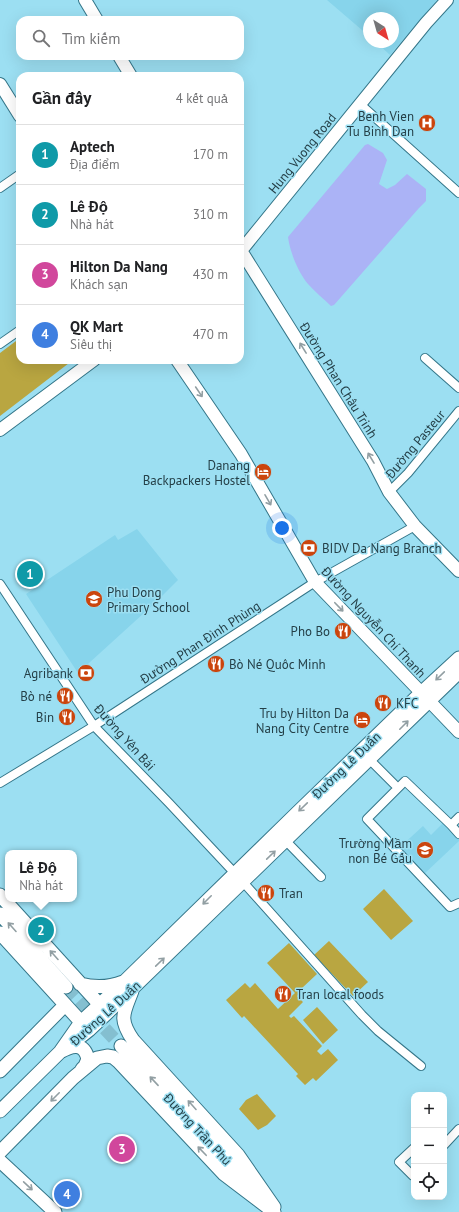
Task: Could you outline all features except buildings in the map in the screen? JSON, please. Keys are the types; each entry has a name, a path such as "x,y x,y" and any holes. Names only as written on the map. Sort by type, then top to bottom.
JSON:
{"main road":[{"name":"Đường Lê Duẩn","path":"239,878 286,841 369,759 459,658"},
{"name":"Đường Lê Duẩn","path":"60,1052 89,1030 129,985 425,697 459,672"},
{"path":"6,902 100,1005"},
{"path":"0,914 66,987"},
{"path":"0,933 81,1022"},
{"path":"80,984 91,987 129,985 124,1014 125,1028 133,1040 238,1155 276,1212"},
{"name":"Đường Lê Duẩn","path":"60,1052 81,1022 100,1005 129,985"},
{"path":"0,1071 65,1005"},
{"path":"0,1111 60,1052 72,1046 77,1046 82,1048 87,1055 88,1059 85,1066 0,1152"},
{"name":"Đường Trần Phú","path":"121,1046 276,1212"},
{"path":"73,1078 97,1058 107,1056 113,1057 224,1174 276,1212"},
{"path":"0,1161 56,1212"}],"street":[{"path":"86,0 95,16"},
{"name":"Hung Vuong Road","path":"244,246 426,23 447,0"},
{"path":"121,60 128,72"},
{"path":"0,84 16,110"},
{"path":"360,104 459,193"},
{"path":"0,188 16,177"},
{"name":"Đường Phan Châu Trinh","path":"244,257 373,461 389,492 415,526 459,572"},
{"path":"0,344 16,333"},
{"path":"425,358 459,388"},
{"path":"0,430 89,364"},
{"name":"Đường Nguyễn Chí Thanh","path":"180,364 241,454 315,582 459,732"},
{"name":"Đường Pasteur","path":"389,492 408,473 459,411"},
{"name":"Đường Phan Đình Phùng","path":"0,783 94,726 315,582 415,526"},
{"name":"Đường Yên Bái","path":"0,584 94,726 239,878 362,1015 378,1031 421,1066"},
{"path":"369,759 398,788"},
{"path":"459,834 405,781 367,819 450,907 459,903"},
{"path":"451,825 459,817"},
{"path":"286,841 321,877"},
{"path":"447,1142 459,1129"},
{"path":"411,1151 399,1162 411,1174"}],"shaded area":[{"path":"327,0 437,0 399,44 399,12 363,12 363,31"},
{"path":"382,48 396,48 390,55"},
{"path":"368,144 383,153 387,160 379,184 387,189 395,185 407,174 426,189 426,201 334,305 331,306 304,279 293,255 288,237 365,145"},
{"path":"16,341 16,364 68,364 0,416 0,353"},
{"name":"Phu Dong Primary School","path":"137,529 178,580 78,673 26,594 115,535 118,540"},
{"name":"Trường Mầm non Bé Gấu","path":"444,822 459,837 459,841 423,875 399,848 423,826 431,835"},
{"path":"384,889 413,921 391,940 363,909"},
{"path":"329,941 368,982 353,996 314,955"},
{"path":"289,943 317,974 301,989 303,991 297,996 303,1002 289,1016 291,1018 294,1016 322,1046 317,1051 321,1055 328,1049 338,1060 316,1081 313,1078 305,1085 296,1076 298,1074 244,1016 242,1018 226,1000 245,983 250,988 255,983 278,1009 295,993 267,963"},
{"path":"317,1007 338,1030 323,1044 303,1020"},
{"path":"257,1094 276,1116 267,1125 258,1130 239,1109 246,1100"}],"tunnel":[{"path":"66,987 121,1046"}],"place":[{"name":"Benh Vien Tu Binh Dan","path":"427,123"},
{"name":"Danang Backpackers Hostel","path":"263,472"},
{"name":"BIDV Da Nang Branch","path":"309,548"},
{"name":"Aptech","path":"30,574"},
{"name":"Phu Dong Primary School","path":"94,599"},
{"name":"Pho Bo","path":"343,631"},
{"name":"Bò Né Quôc Minh","path":"216,664"},
{"name":"Agribank","path":"86,673"},
{"name":"Bò né","path":"65,696"},
{"name":"KFC","path":"383,703"},
{"name":"Bin","path":"67,717"},
{"name":"Tru by Hilton Da Nang City Centre","path":"362,720"},
{"name":"Trường Mầm non Bé Gấu","path":"425,850"},
{"name":"Tran","path":"266,893"},
{"name":"Lê Độ","path":"41,930"},
{"name":"Tran local foods","path":"283,994"},
{"name":"Hilton Da Nang","path":"122,1149"},
{"name":"QK Mart","path":"67,1194"}]}
